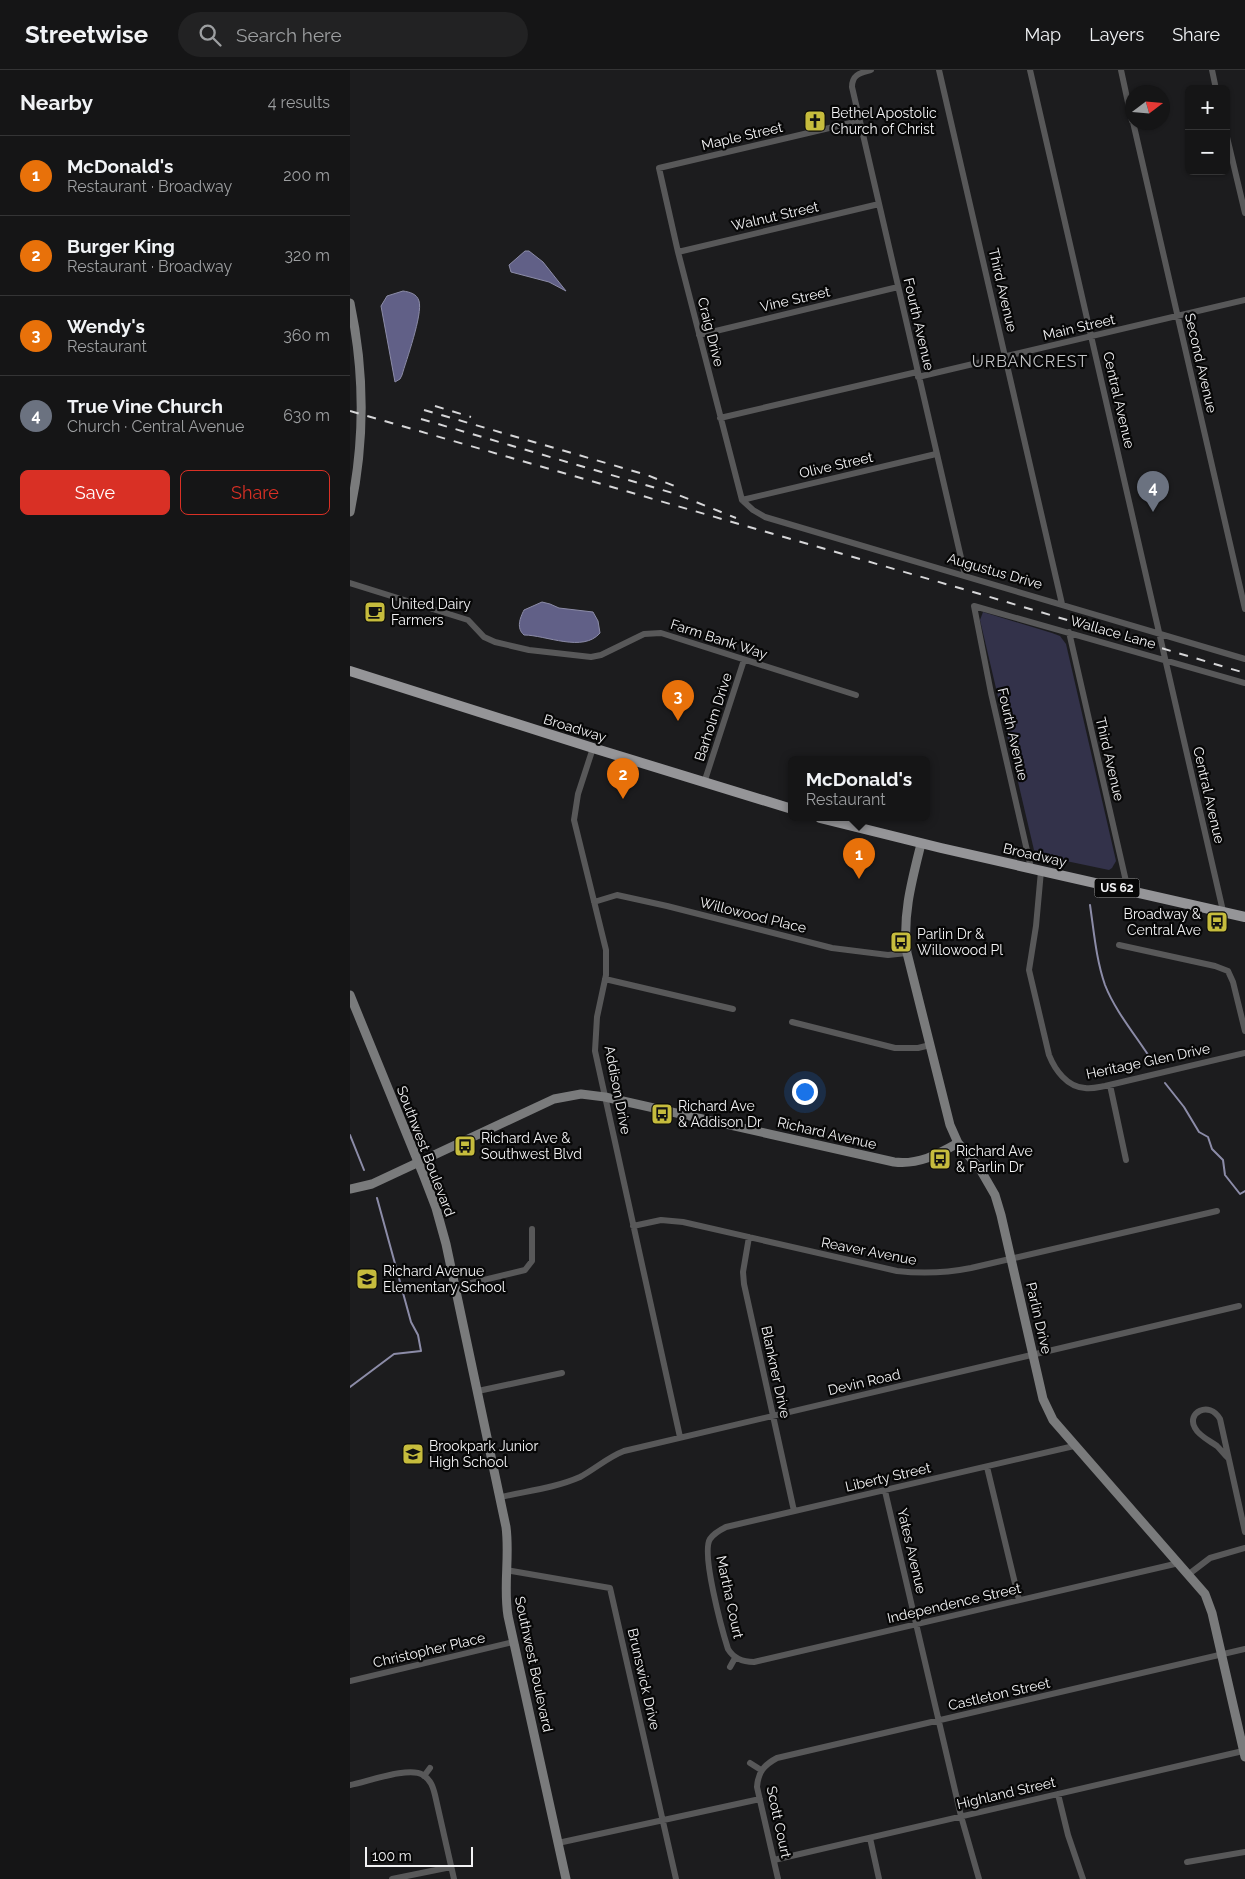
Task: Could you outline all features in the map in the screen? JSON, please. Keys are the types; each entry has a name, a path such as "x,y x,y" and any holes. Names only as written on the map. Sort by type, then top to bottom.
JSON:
{"main road":[{"name":"Broadway","path":"350,671 788,808"},
{"name":"Broadway","path":"832,821 921,844 1245,917"}],"street":[{"name":"Fourth Avenue","path":"871,70 857,74 853,78 852,87 965,575"},
{"name":"Third Avenue","path":"939,70 1062,604"},
{"name":"Central Avenue","path":"1030,70 1223,912"},
{"name":"Second Avenue","path":"1121,70 1125,87"},
{"path":"1212,70 1215,85"},
{"name":"Maple Street","path":"659,168 860,121"},
{"name":"Second Avenue","path":"1135,130 1245,609"},
{"path":"1230,150 1245,213"},
{"name":"Craig Drive","path":"659,168 678,252 742,500"},
{"name":"Walnut Street","path":"678,252 879,204"},
{"name":"Vine Street","path":"699,334 898,288"},
{"name":"Main Street","path":"720,418 918,374 1005,357 1245,300"},
{"path":"350,303 359,353 362,414 357,477 350,512"},
{"name":"Olive Street","path":"742,500 936,454"},
{"name":"Augustus Drive","path":"742,500 764,517 1245,659"},
{"name":"Farm Bank Way","path":"350,583 468,620 484,637 495,642 529,650 591,657 644,634 661,633 856,696"},
{"name":"Fourth Avenue","path":"974,606 991,693 1036,870"},
{"name":"Wallace Lane","path":"974,606 1245,682"},
{"name":"Third Avenue","path":"1069,632 1128,890"},
{"name":"Barholm Drive","path":"704,782 744,660"},
{"name":"Addison Drive","path":"593,748 578,794 574,820 606,950 605,979 595,1033 596,1051 680,1437"},
{"name":"Parlin Drive","path":"921,844 905,928 907,953 944,1104 958,1143 980,1169 994,1194 1001,1215 1047,1409 1053,1420 1074,1446 1200,1585 1209,1602 1244,1754"},
{"name":"Heritage Glen Drive","path":"1036,870 1036,926 1029,970 1049,1055 1054,1067 1068,1082 1085,1088 1110,1085 1245,1053"},
{"name":"Willowood Place","path":"594,902 617,895 832,948 888,955 907,953"},
{"path":"1120,945 1215,966 1228,971 1233,982 1245,1031"},
{"path":"605,979 733,1009"},
{"name":"Southwest Boulevard","path":"350,995 438,1215 501,1497 508,1539 505,1602 566,1879"},
{"path":"792,1022 895,1048 918,1048 930,1045"},
{"path":"1110,1085 1126,1160"},
{"name":"Richard Avenue","path":"350,1189 364,1187 562,1096 581,1094 605,1097 887,1161 914,1162 922,1160 958,1143"},
{"name":"Reaver Avenue","path":"634,1226 671,1220 897,1271 922,1274 946,1273 1217,1210"},
{"path":"454,1287 525,1270 532,1261 532,1229"},
{"name":"Blankner Drive","path":"750,1237 743,1272 744,1284 794,1512"},
{"name":"Devin Road","path":"501,1497 569,1481 581,1476 616,1454 680,1437 1239,1306"},
{"path":"478,1391 562,1373"},
{"path":"1228,1458 1195,1428 1193,1421 1195,1415 1200,1411 1206,1409 1216,1414 1220,1419 1245,1532"},
{"name":"Liberty Street","path":"710,1539 717,1532 726,1528 1074,1446"},
{"path":"987,1467 1019,1600"},
{"name":"Yates Avenue","path":"885,1490 962,1816 979,1879"},
{"name":"Martha Court","path":"710,1539 708,1560 722,1628 728,1649 735,1658"},
{"path":"1190,1574 1210,1558 1245,1548"},
{"name":"Independence Street","path":"735,1658 744,1662 754,1662 1179,1563"},
{"name":"Brunswick Drive","path":"506,1570 610,1588 676,1879"},
{"name":"Christopher Place","path":"350,1681 514,1642"},
{"name":"Castleton Street","path":"761,1770 777,1758 1245,1650"},
{"path":"730,1667 735,1658"},
{"name":"Highland Street","path":"774,1860 1058,1794 1244,1754"},
{"path":"750,1763 761,1770"},
{"path":"424,1776 430,1768"},
{"name":"Scott Court","path":"761,1770 757,1787 778,1879"},
{"path":"350,1785 410,1772 424,1776 432,1786 435,1795 454,1879"},
{"path":"1058,1794 1068,1835 1083,1879"},
{"path":"558,1843 760,1799"},
{"path":"870,1838 879,1879"},
{"path":"1187,1862 1245,1852"},
{"path":"392,1879 451,1866"}],"shaded area":[{"path":"983,612 1060,636 1066,644 1116,861 1109,870 1047,857 1034,850 980,620"}],"water":[{"path":"525,251 529,251 543,262 566,291 549,282 511,272 509,265"},
{"path":"403,291 415,295 420,307 402,375 395,382 381,306 387,296"},
{"path":"542,602 559,608 593,612 598,621 600,633 593,639 584,642 564,642 524,635 519,626 524,610"}],"waterway":[{"path":"1090,905 1097,955 1105,985 1121,1015 1154,1064"},
{"path":"1165,1083 1184,1107 1199,1132 1208,1137 1212,1149 1223,1160 1225,1175 1240,1194 1245,1191"},
{"path":"350,1135 364,1170"},
{"path":"350,1387 394,1354 421,1351 418,1335 411,1322 377,1198"}],"railway":[{"path":"435,406 471,417"},
{"path":"424,410 647,475 682,489"},
{"path":"350,411 1245,673"},
{"path":"421,419 676,494 736,518"}],"place":[{"name":"Bethel Apostolic Church of Christ","path":"815,121"},
{"name":"True Vine Church","path":"1153,512"},
{"name":"United Dairy Farmers","path":"375,612"},
{"name":"Wendy's","path":"678,721"},
{"name":"Burger King","path":"623,799"},
{"name":"McDonald's","path":"859,879"},
{"name":"Broadway & Central Ave","path":"1217,922"},
{"name":"Parlin Dr & Willowood Pl","path":"901,942"},
{"name":"Richard Ave & Addison Dr","path":"662,1114"},
{"name":"Richard Ave & Southwest Blvd","path":"465,1146"},
{"name":"Richard Ave & Parlin Dr","path":"940,1159"},
{"name":"Richard Avenue Elementary School","path":"367,1279"},
{"name":"Brookpark Junior High School","path":"413,1454"}],"district":[{"name":"URBANCREST","path":"1030,361"}]}
